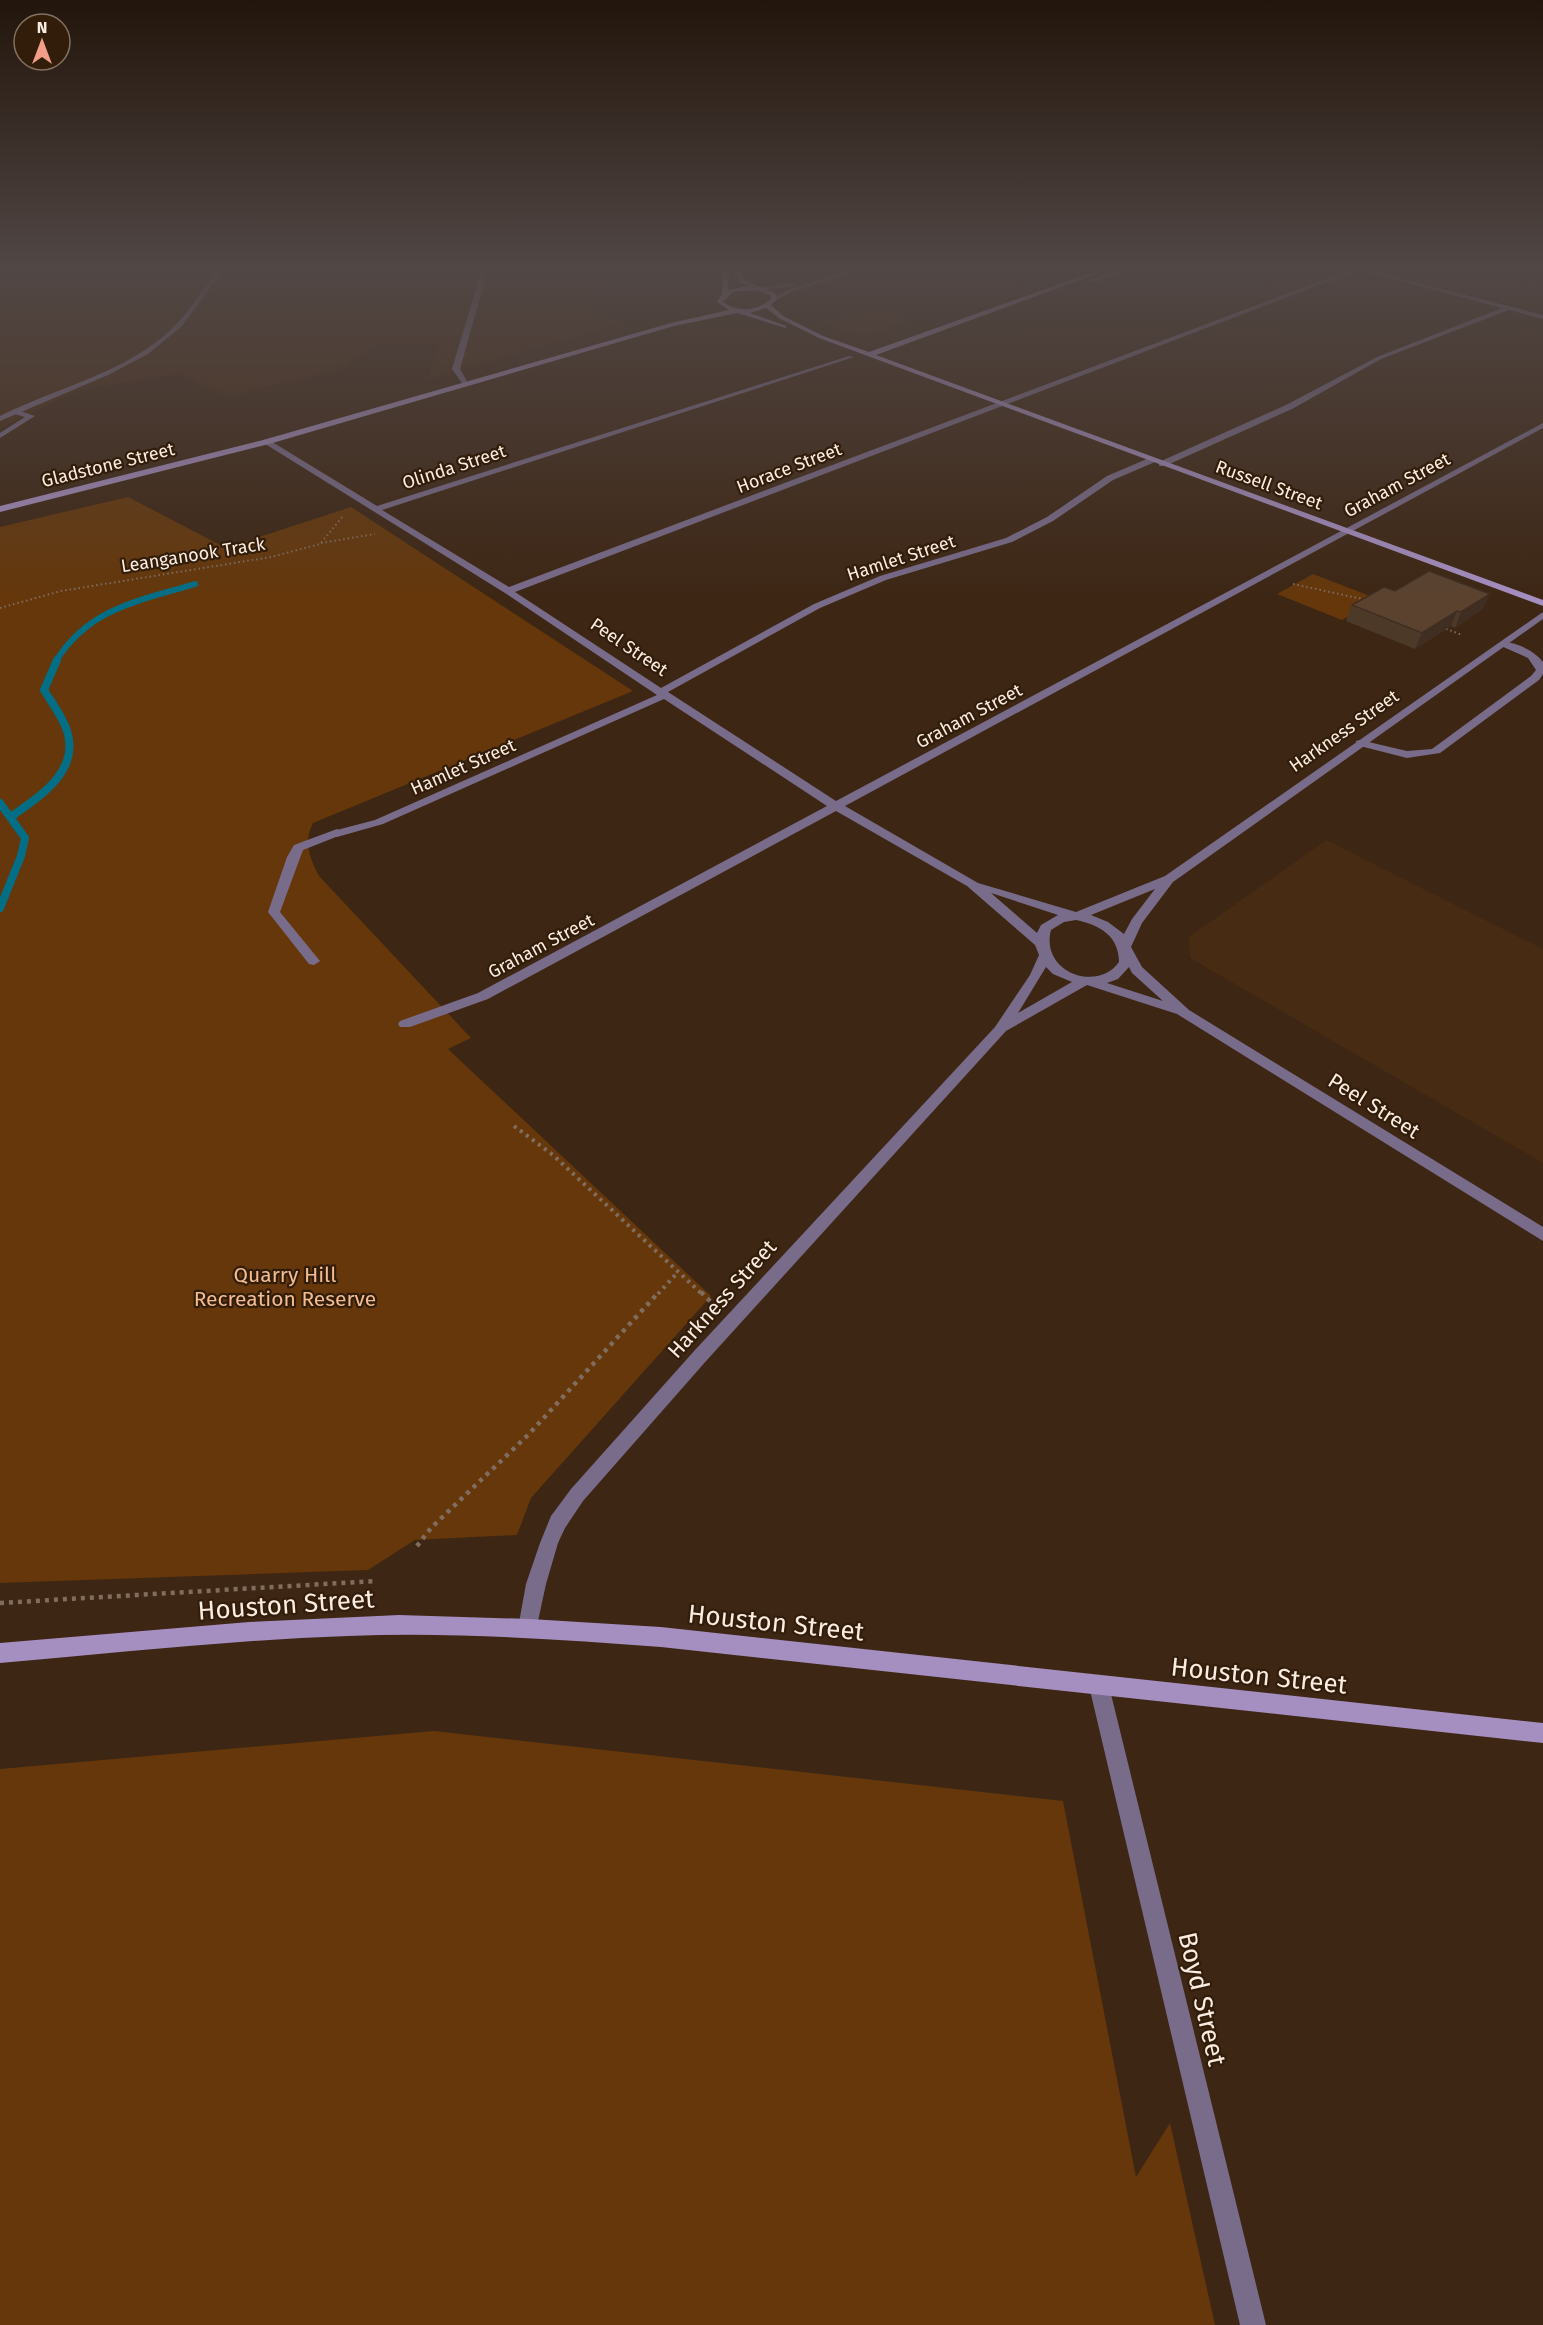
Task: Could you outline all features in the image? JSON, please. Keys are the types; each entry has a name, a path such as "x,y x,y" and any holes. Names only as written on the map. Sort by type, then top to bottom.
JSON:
{"main road":[{"name":"Gladstone Street","path":"0,509 266,442 480,380"},
{"name":"Russell Street","path":"919,380 983,398"},
{"name":"Russell Street","path":"938,380 1543,603"},
{"name":"Houston Street","path":"0,1653 324,1628 410,1625 528,1628 662,1637 1543,1733"}],"street":[{"path":"0,419 87,380"},
{"path":"462,380 465,385"},
{"name":"Olinda Street","path":"377,509 778,380"},
{"name":"Horace Street","path":"508,591 1062,380"},
{"path":"1162,464 1289,407 1338,380"},
{"path":"0,436 31,416 14,411"},
{"name":"Graham Street","path":"405,1024 483,996 1543,425"},
{"name":"Peel Street","path":"266,442 508,591 833,806 971,884 1043,949"},
{"name":"Hamlet Street","path":"314,961 274,912 292,856 298,848 337,833 379,822 663,694 817,606 883,578 1009,540 1050,519 1110,478 1152,460"},
{"name":"Harkness Street","path":"1077,916 1168,879 1543,615"},
{"path":"1360,743 1408,755 1436,751 1535,678 1542,670 1534,657 1504,644"},
{"name":"Harkness Street","path":"1125,948 1136,922 1168,879"},
{"name":"Peel Street","path":"971,884 1077,916"},
{"path":"1077,916 1106,925 1125,948 1126,962 1115,975 1086,981 1058,971 1043,949 1045,928 1051,922 1077,916"},
{"name":"Peel Street","path":"1125,948 1137,970 1184,1013 1543,1235"},
{"name":"Harkness Street","path":"528,1628 536,1584 558,1522 577,1496 733,1320 1000,1030 1036,976 1043,949"},
{"name":"Peel Street","path":"1086,981 1184,1013"},
{"name":"Harkness Street","path":"1000,1030 1086,981"},
{"name":"Boyd Street","path":"1099,1686 1253,2325"}],"path":[{"path":"320,543 346,513 377,509"},
{"name":"Leanganook Track","path":"0,608 41,595 126,579 256,561 320,543 379,533"},
{"path":"1292,584 1376,603"},
{"path":"1432,623 1462,635"},
{"path":"514,1125 552,1155 733,1320"},
{"path":"417,1546 431,1528 529,1434 678,1272"},
{"path":"0,1603 376,1581"}],"shaded area":[{"path":"0,380 137,380 81,389 0,428"},
{"path":"195,380 294,380 230,396"},
{"path":"1326,840 1543,949 1543,1163 1190,958 1189,937"}],"green space":[{"name":"Quarry Hill Recreation Reserve","path":"128,497 226,548 351,507 633,691 313,823 308,837 311,856 319,876 471,1038 448,1049 711,1296 531,1498 517,1535 415,1540 368,1570 0,1583 0,527"},
{"path":"1313,574 1378,599 1342,620 1277,594"},
{"path":"434,1731 1063,1801 1136,2177 1170,2123 1215,2325 0,2325 0,1769"}],"building":[{"path":"1429,571 1490,594 1422,633 1352,605 1384,587 1395,591"}],"waterway":[{"path":"56,661 69,643 100,618 135,602 195,584"},
{"path":"12,816 55,781 68,758 70,745 67,731 44,690 57,660"},
{"path":"0,803 25,838 21,856 0,908"}]}
